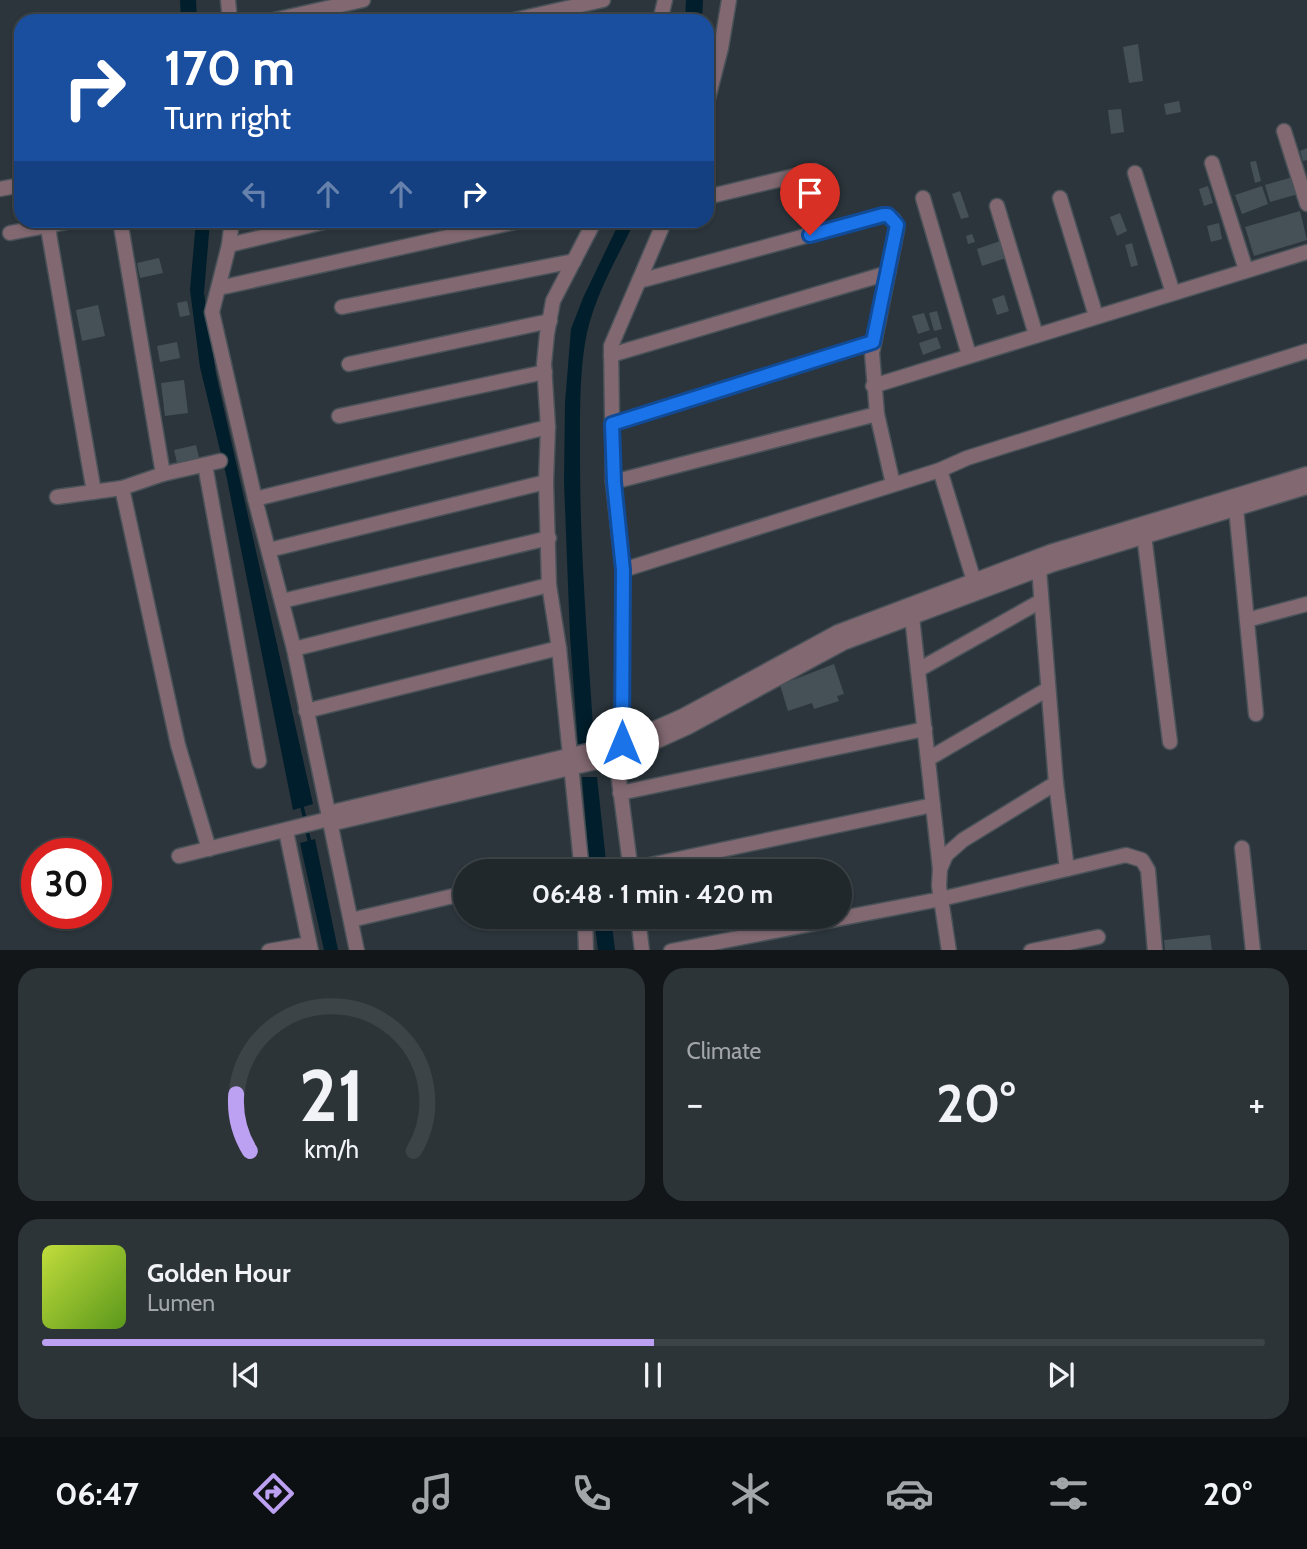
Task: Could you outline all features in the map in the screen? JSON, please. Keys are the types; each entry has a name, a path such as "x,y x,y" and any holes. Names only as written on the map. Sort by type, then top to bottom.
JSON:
{"street":[{"path":"301,14 363,0"},
{"path":"541,14 603,0"},
{"path":"714,75 729,0"},
{"path":"1284,131 1307,204"},
{"path":"1212,163 1246,271"},
{"path":"714,195 815,171"},
{"path":"1135,173 1173,293"},
{"path":"923,198 969,355"},
{"path":"1060,198 1096,316"},
{"path":"997,206 1036,335"},
{"path":"639,281 888,215 897,225 897,229 873,342 873,386 893,484"},
{"path":"10,233 32,228"},
{"path":"51,228 94,492"},
{"path":"121,228 163,474"},
{"path":"231,228 212,312 255,499 295,649 357,950"},
{"path":"229,245 299,228"},
{"path":"219,288 488,228"},
{"path":"581,859 550,585 545,372 554,300 592,228"},
{"path":"622,743 623,570 614,482 611,346 662,228"},
{"path":"873,386 1307,251"},
{"path":"342,307 574,261"},
{"path":"611,355 888,272"},
{"path":"349,364 550,321"},
{"path":"612,424 873,342"},
{"path":"623,570 1307,351"},
{"path":"339,416 545,372"},
{"path":"614,482 877,414"},
{"path":"255,499 548,427"},
{"path":"57,497 122,488 163,474 220,461"},
{"path":"205,464 259,761"},
{"path":"940,470 974,581"},
{"path":"571,762 683,716 838,632 1076,544 1307,474"},
{"path":"269,550 546,482"},
{"path":"179,856 571,762 616,757 688,727 843,643 1039,569 1307,487"},
{"path":"122,488 178,745 209,849"},
{"path":"1236,508 1256,714"},
{"path":"1144,535 1170,742"},
{"path":"282,601 549,538"},
{"path":"1039,569 1056,783 1067,869"},
{"path":"295,649 550,585"},
{"path":"918,670 1041,601"},
{"path":"1247,620 1307,604"},
{"path":"912,617 941,899 949,950"},
{"path":"306,711 559,648"},
{"path":"928,759 1048,689"},
{"path":"621,793 925,729"},
{"path":"616,757 630,859"},
{"path":"940,869 946,855 963,840 1056,783"},
{"path":"681,859 933,804"},
{"path":"270,950 310,947 291,830"},
{"path":"1242,848 1252,950"},
{"path":"671,950 941,899 1126,855 1142,860 1149,870 1156,950"},
{"path":"351,920 453,896"},
{"path":"585,929 586,950"},
{"path":"639,929 642,950"},
{"path":"1031,950 1098,937"}],"water":[{"path":"180,0 196,0 197,14 181,14"},
{"path":"686,0 703,0 702,14 685,14"},
{"path":"195,228 209,228 204,293 216,374 313,804 293,810 227,479 200,367 190,290"},
{"path":"617,228 632,228 593,311 585,343 580,401 581,530 594,741 578,744 570,636 564,482 565,403 571,329"},
{"path":"582,777 597,777 606,859 589,859"},
{"path":"315,839 338,950 324,950 300,843"},
{"path":"595,929 612,929 615,950 598,950"}],"building":[{"path":"1138,44 1143,81 1129,83 1123,47"},
{"path":"1179,101 1181,112 1166,115 1164,104"},
{"path":"1121,109 1124,132 1111,134 1108,110"},
{"path":"1307,148 1307,160 1303,161 1300,151"},
{"path":"1256,161 1261,181 1255,183 1250,162"},
{"path":"1293,177 1298,194 1270,202 1265,185"},
{"path":"1208,186 1213,203 1204,206 1199,189"},
{"path":"1262,186 1268,204 1242,214 1235,195"},
{"path":"960,191 969,217 961,219 952,194"},
{"path":"1300,211 1307,240 1254,256 1245,227"},
{"path":"1120,213 1127,231 1117,236 1110,217"},
{"path":"1219,223 1222,239 1211,242 1207,226"},
{"path":"972,234 975,242 968,244 966,236"},
{"path":"1003,240 1009,257 982,266 977,249"},
{"path":"1132,243 1138,265 1131,267 1125,245"},
{"path":"159,258 163,273 140,278 137,263"},
{"path":"1004,295 1009,311 997,315 992,299"},
{"path":"187,301 190,315 180,317 177,303"},
{"path":"98,305 105,336 82,341 76,310"},
{"path":"937,311 942,329 934,331 929,313"},
{"path":"924,313 930,330 918,334 912,316"},
{"path":"937,337 941,348 923,355 919,343"},
{"path":"177,342 180,358 160,362 157,346"},
{"path":"184,380 188,413 165,416 161,383"},
{"path":"196,445 200,462 178,467 174,450"},
{"path":"834,664 844,694 837,696 839,701 814,709 812,703 788,711 780,685"},
{"path":"1210,935 1212,950 1165,950 1164,940"}],"waterway":[{"path":"301,803 305,819"},
{"path":"306,827 310,843"}],"route":[{"path":"622,743 623,570 614,482 612,424 873,342 897,225 888,215 883,215 810,235"}]}
